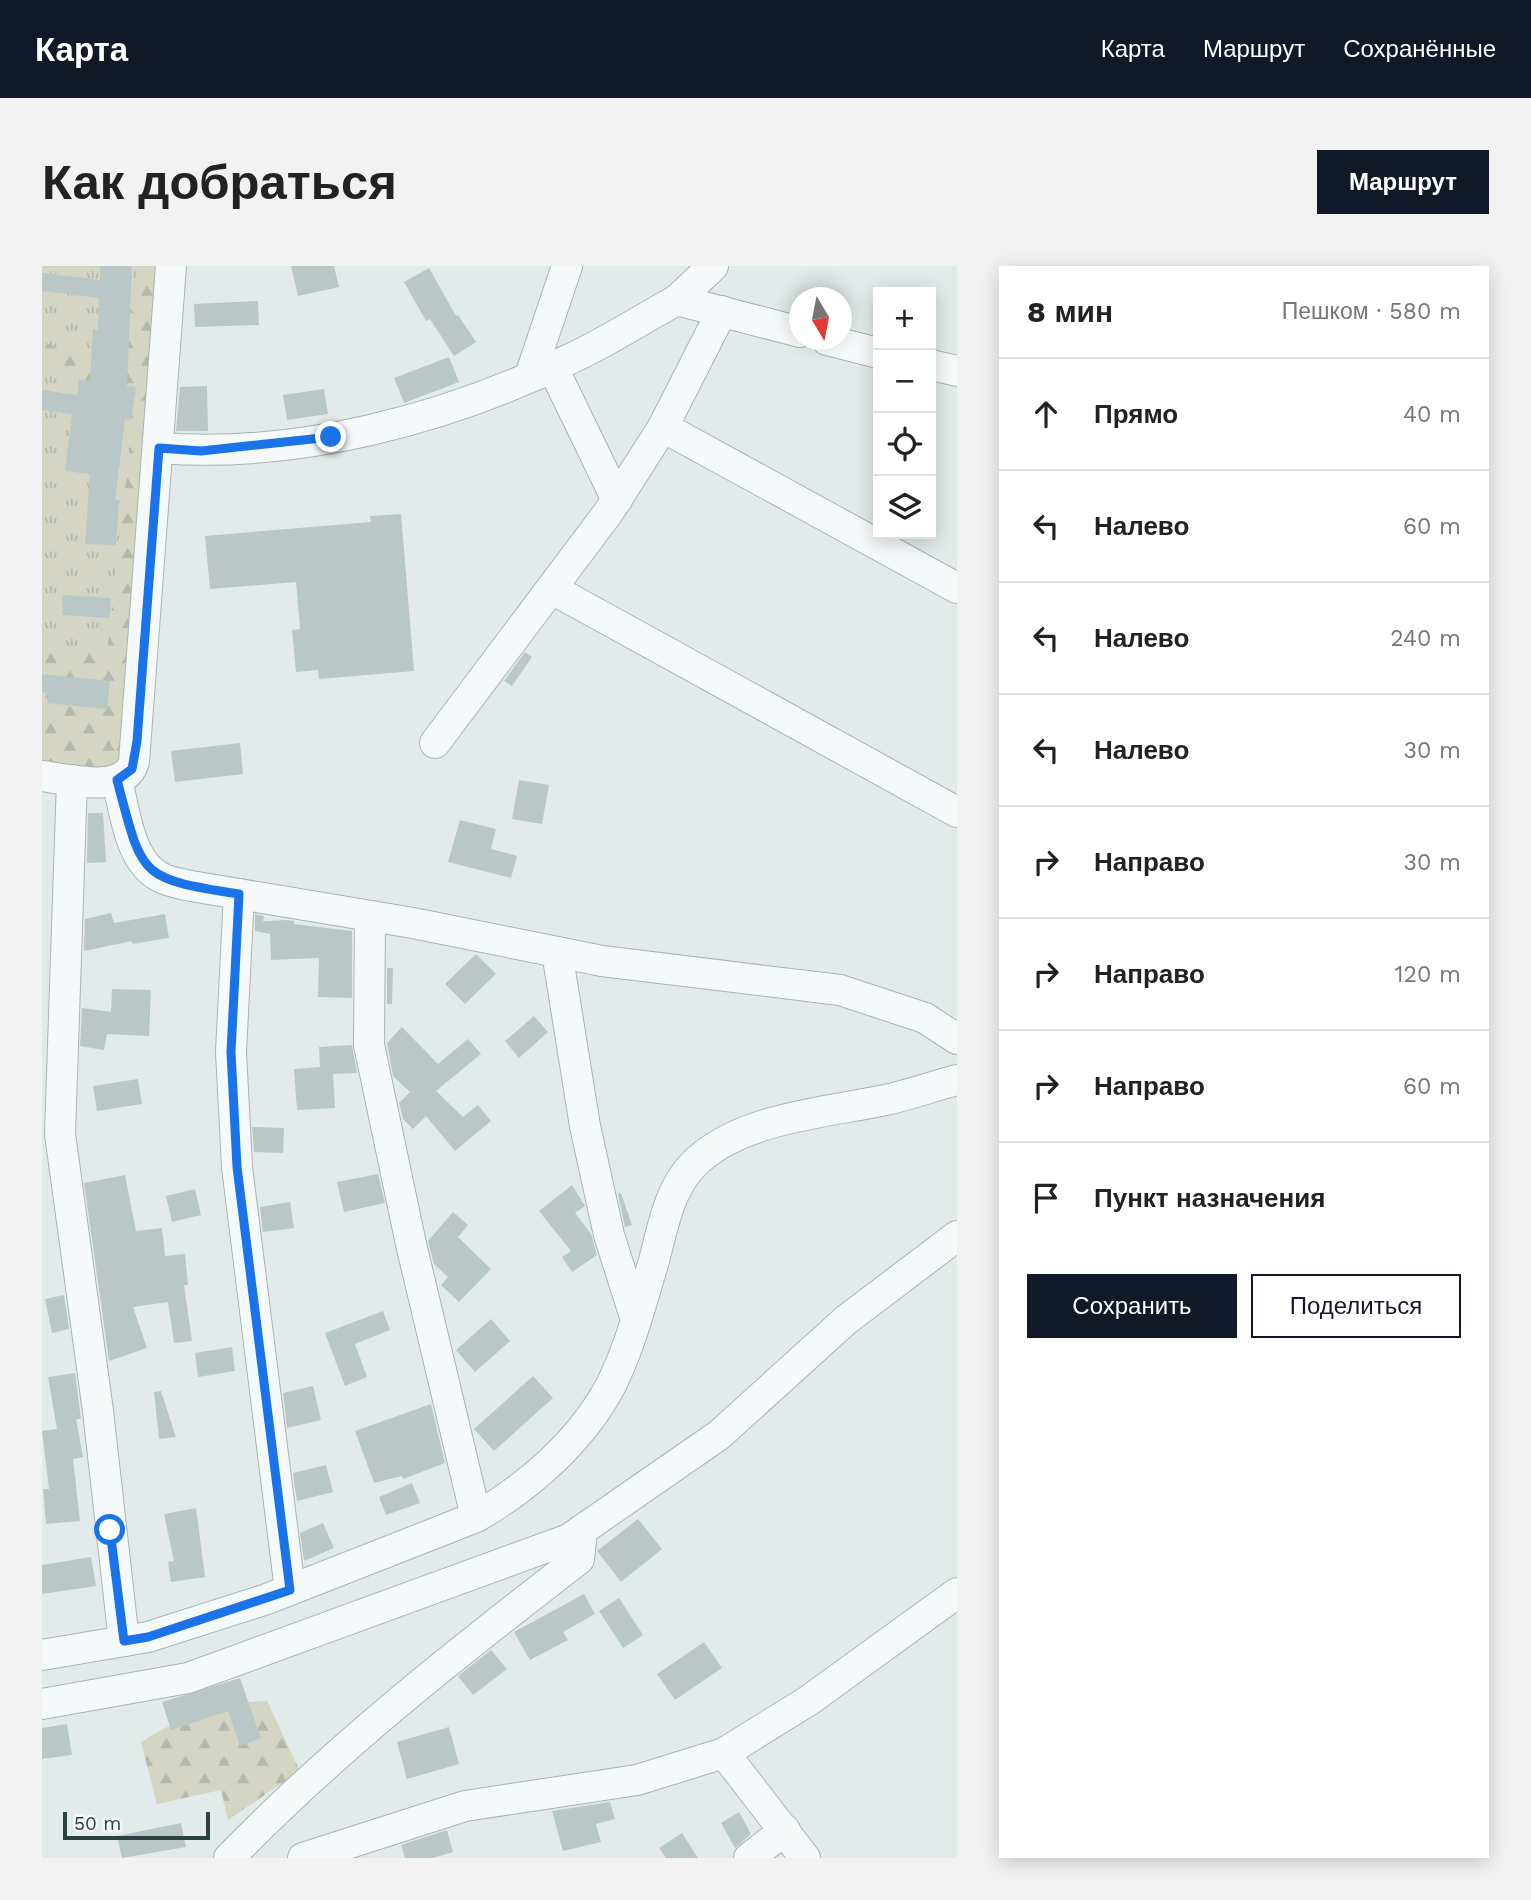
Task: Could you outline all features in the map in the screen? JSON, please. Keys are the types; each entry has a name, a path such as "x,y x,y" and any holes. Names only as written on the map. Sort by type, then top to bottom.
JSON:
{"street":[{"path":"42,776 72,780 117,780 132,769 137,741 171,266"},
{"path":"567,266 541,372 617,500"},
{"path":"159,448 226,449 344,435 396,425 456,407 541,372 677,300 713,266"},
{"path":"677,300 789,329"},
{"path":"435,744 617,500 663,427 722,312"},
{"path":"852,346 873,352"},
{"path":"936,366 957,371"},
{"path":"663,427 957,588"},
{"path":"552,589 957,812"},
{"path":"72,780 60,1134 98,1411 124,1641"},
{"path":"117,780 139,855 148,869 161,878 602,961 840,990 925,1018 957,1039"},
{"path":"239,894 231,1052 237,1167 290,1590"},
{"path":"370,916 369,1045 411,1244 476,1517"},
{"path":"557,952 593,1162 609,1235 636,1321"},
{"path":"42,1655 148,1637 290,1590 476,1517 496,1506 565,1449 611,1385 636,1321 671,1200 692,1166 722,1144 777,1120 888,1100 957,1080"},
{"path":"42,1704 188,1678 569,1539 719,1435 846,1320 957,1236"},
{"path":"229,1858 275,1811 433,1672 579,1559 582,1531"},
{"path":"303,1858 465,1806 637,1780 724,1754 808,1701 957,1593"},
{"path":"724,1754 805,1858"},
{"path":"749,1858 785,1830"}],"green space":[{"path":"42,266 167,266 126,772 42,779"},
{"path":"138,266 156,266 122,741 103,772 42,764 42,652 108,646 131,435 80,430 90,393 42,363 42,343 126,362"},
{"path":"267,1701 300,1771 228,1820 221,1790 157,1804 141,1742 186,1718 216,1708"}],"building":[{"path":"100,266 132,266 127,386 136,387 131,420 125,419 115,500 119,500 116,545 85,544 90,474 65,471 72,414 42,410 42,390 77,395 79,379 90,381 93,329 98,330 99,298 42,291 42,273 100,280"},
{"path":"291,266 334,266 339,287 298,296"},
{"path":"429,268 456,316 458,315 476,342 454,356 430,319 426,321 404,282"},
{"path":"258,301 259,325 195,327 194,304"},
{"path":"449,357 459,382 404,403 394,378"},
{"path":"207,386 208,431 176,431 180,387"},
{"path":"324,389 328,414 287,420 283,395"},
{"path":"401,514 414,671 319,679 318,670 296,672 292,630 300,629 296,582 210,589 205,536 371,522 370,516"},
{"path":"63,595 111,598 109,618 62,615"},
{"path":"525,652 532,657 512,686 504,681"},
{"path":"42,674 110,681 107,709 47,703 48,693 42,692"},
{"path":"240,743 243,774 175,782 171,751"},
{"path":"519,780 549,785 542,824 512,819"},
{"path":"88,813 103,813 106,862 87,863"},
{"path":"460,820 496,829 491,849 517,856 511,878 448,862"},
{"path":"111,913 114,923 165,914 169,938 132,944 132,941 84,951 85,919"},
{"path":"255,914 264,916 263,921 287,920 294,921 294,924 352,931 352,998 318,997 319,958 271,960 270,934 255,931"},
{"path":"476,954 496,974 465,1004 445,984"},
{"path":"387,968 393,968 392,1004 387,1004"},
{"path":"112,989 151,990 149,1036 107,1034 104,1050 80,1046 82,1008 111,1012"},
{"path":"534,1016 548,1032 519,1058 505,1041"},
{"path":"402,1027 438,1064 468,1039 481,1054 436,1091 463,1117 478,1105 491,1121 455,1151 426,1116 413,1129 403,1119 399,1103 410,1092 393,1076 387,1043"},
{"path":"352,1045 357,1073 333,1074 335,1108 297,1110 294,1069 320,1067 319,1047"},
{"path":"138,1079 142,1104 97,1111 93,1086"},
{"path":"252,1127 284,1128 283,1153 254,1152"},
{"path":"378,1174 385,1203 344,1212 337,1182"},
{"path":"125,1175 136,1231 162,1228 165,1256 185,1254 188,1285 184,1285 192,1341 174,1343 168,1302 133,1307 147,1348 109,1361 84,1183"},
{"path":"572,1185 585,1206 575,1213 591,1234 597,1255 572,1272 562,1257 571,1251 539,1211"},
{"path":"195,1189 201,1215 172,1222 166,1196"},
{"path":"621,1193 632,1225 625,1227 618,1194"},
{"path":"290,1202 294,1228 263,1232 260,1207"},
{"path":"453,1212 468,1225 458,1237 491,1269 459,1302 441,1285 448,1277 434,1264 428,1241"},
{"path":"64,1295 69,1329 52,1333 45,1299"},
{"path":"383,1311 390,1330 355,1344 367,1377 345,1386 325,1333"},
{"path":"491,1319 510,1341 475,1372 456,1350"},
{"path":"232,1347 235,1371 198,1377 195,1353"},
{"path":"75,1373 81,1419 76,1419 83,1457 73,1459 80,1521 46,1524 43,1489 49,1489 42,1431 57,1429 48,1377"},
{"path":"533,1376 553,1398 494,1451 474,1429"},
{"path":"313,1386 321,1420 287,1428 283,1393"},
{"path":"161,1391 176,1437 159,1439 154,1392"},
{"path":"431,1404 445,1463 403,1479 402,1476 374,1483 355,1431"},
{"path":"326,1465 333,1492 297,1501 293,1473"},
{"path":"412,1483 420,1503 386,1515 379,1497"},
{"path":"196,1508 205,1577 171,1582 168,1562 174,1561 164,1514"},
{"path":"638,1519 662,1549 621,1582 597,1551"},
{"path":"323,1523 334,1548 304,1561 300,1533"},
{"path":"91,1557 96,1586 42,1594 42,1565"},
{"path":"584,1594 595,1614 563,1632 568,1640 530,1660 514,1632"},
{"path":"619,1598 643,1635 623,1648 599,1611"},
{"path":"704,1642 722,1668 675,1700 657,1674"},
{"path":"491,1650 507,1669 473,1695 458,1676"},
{"path":"240,1678 261,1738 240,1746 228,1711 171,1730 162,1702"},
{"path":"67,1724 72,1755 42,1759 42,1728"},
{"path":"449,1727 459,1764 407,1779 397,1742"},
{"path":"610,1802 615,1819 596,1824 601,1842 563,1851 552,1811"},
{"path":"739,1812 751,1834 735,1848 721,1823"},
{"path":"181,1823 186,1847 122,1858 117,1836"},
{"path":"447,1830 453,1852 433,1858 405,1858 401,1845"},
{"path":"682,1833 698,1858 666,1858 659,1848"}],"route":[{"path":"110,1530 124,1641 148,1637 290,1590 237,1167 231,1052 239,894 161,878 148,869 139,855 117,780 132,769 137,741 159,448 201,451 331,437"}]}
